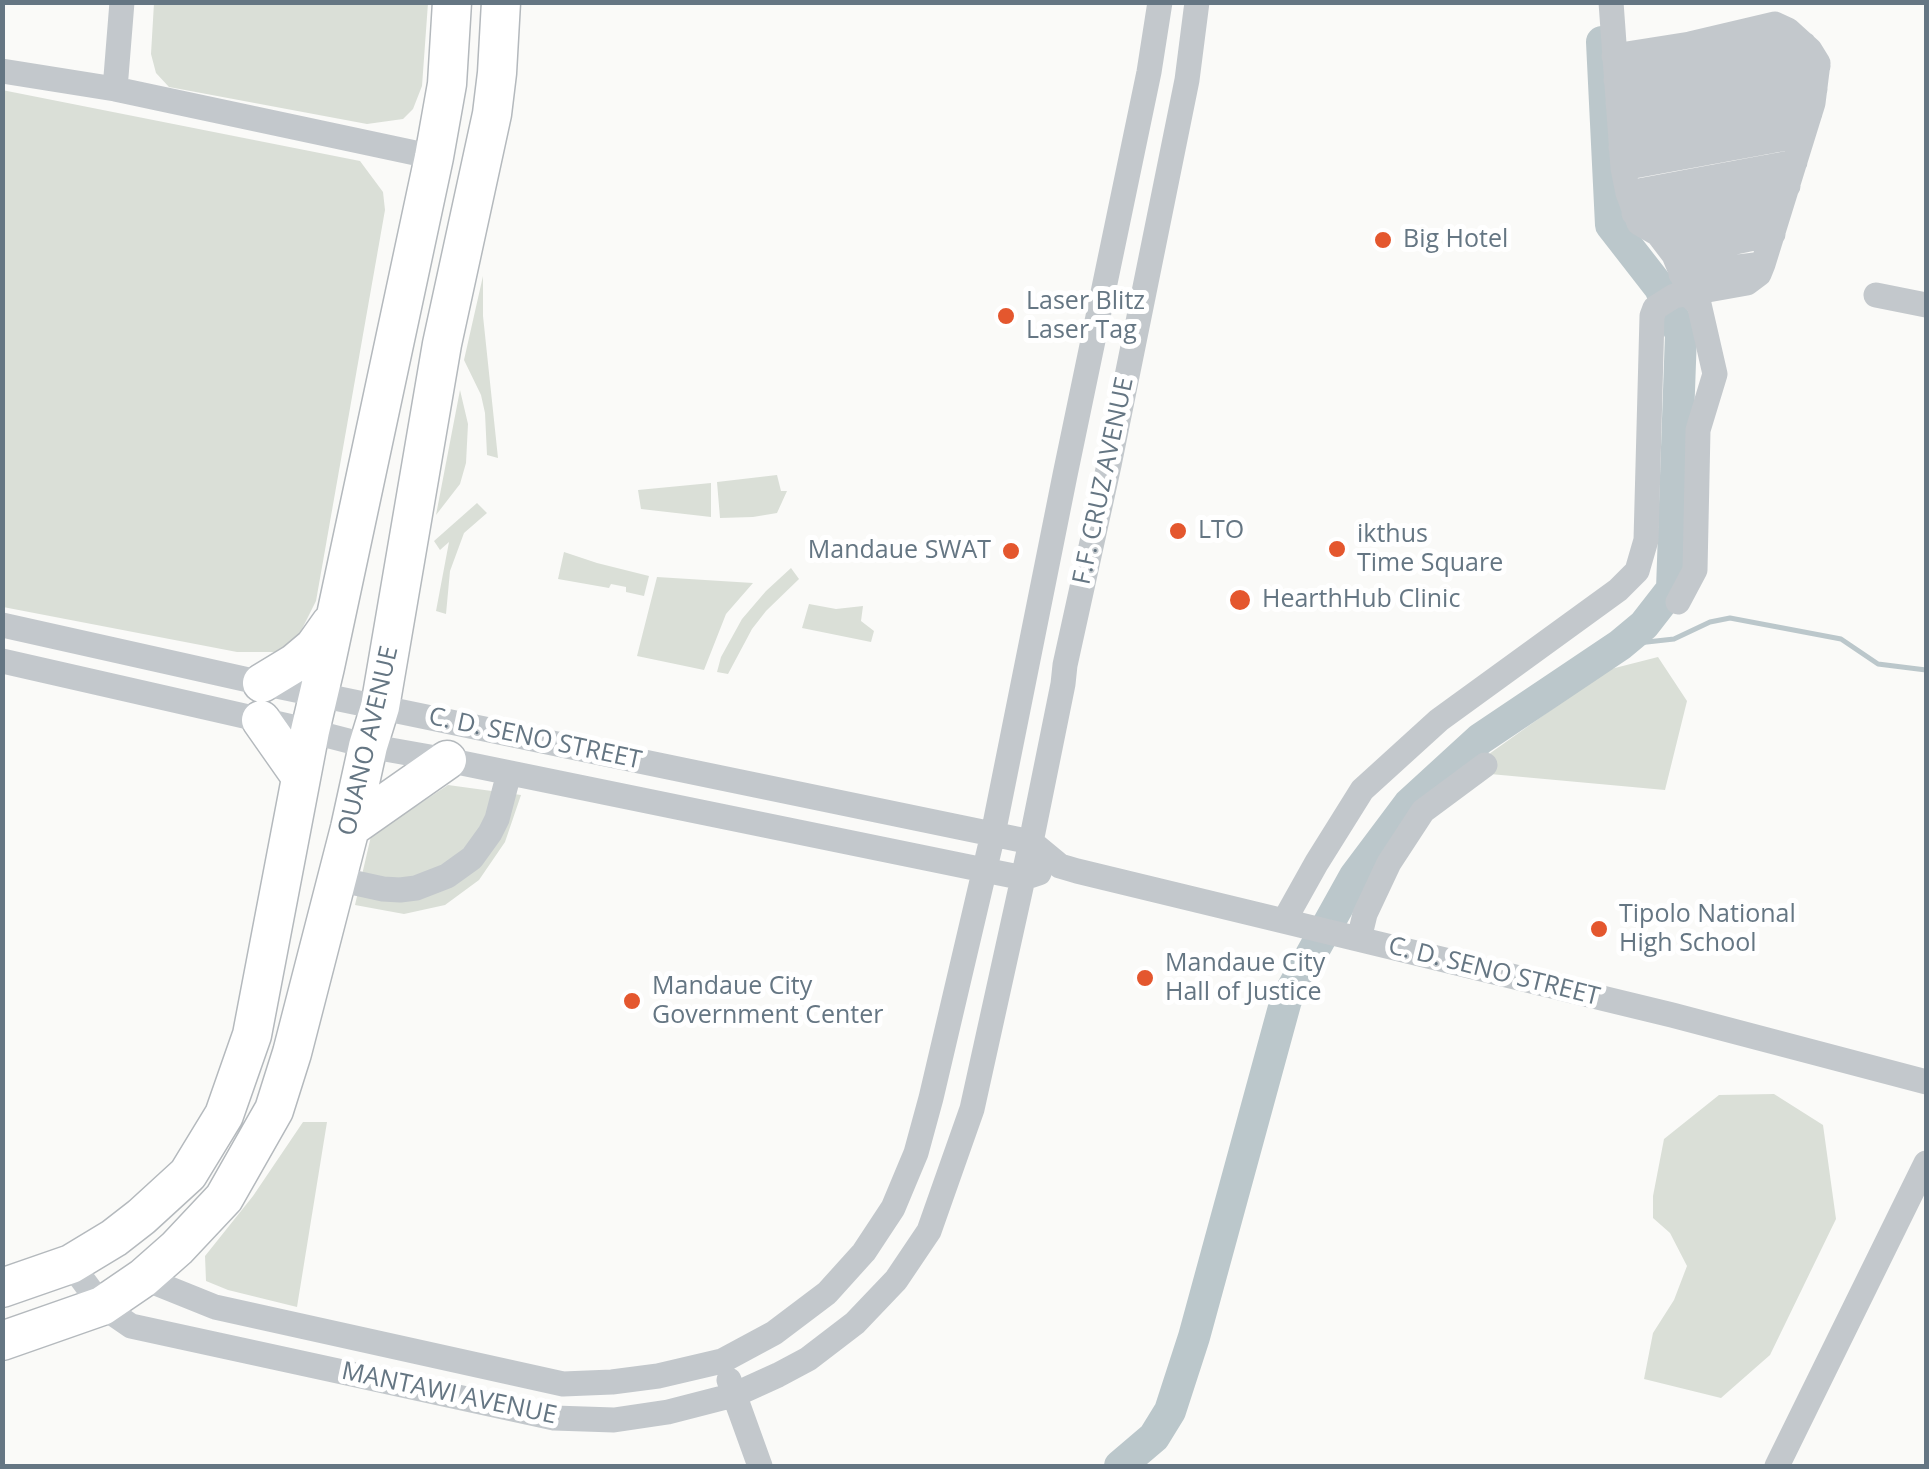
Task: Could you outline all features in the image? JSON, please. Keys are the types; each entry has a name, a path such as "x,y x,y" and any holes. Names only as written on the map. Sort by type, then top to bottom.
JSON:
{"highway":[{"path":"2,1288 71,1264 114,1238 188,1174 224,1114 252,1035 310,731 434,157 447,84 452,2"},
{"name":"OUANO AVENUE","path":"2,1342 102,1306 142,1278 224,1198 274,1110 380,706 442,344 492,114 501,2"},
{"path":"301,777 261,701 314,647 336,617"},
{"path":"350,828 447,760"}],"street":[{"path":"115,88 122,2"},
{"name":"F.F. CRUZ AVENUE","path":"993,834 1160,2"},
{"name":"F.F. CRUZ AVENUE","path":"1031,842 1187,80 1197,2"},
{"path":"1611,2 1622,136 1639,224 1672,276 1700,304 1715,374 1698,430 1695,570 1678,602"},
{"path":"1622,136 1707,109 1773,13 1788,30 1810,90 1784,198 1763,264 1748,283 1672,276"},
{"path":"2,71 115,88 434,157"},
{"path":"1622,136 1707,109 1810,90"},
{"path":"1622,136 1707,109 1810,90"},
{"path":"1622,136 1707,109 1810,90"},
{"path":"1707,109 1784,198"},
{"path":"1622,136 1784,198"},
{"path":"1291,923 1317,862 1362,790 1439,720 1618,590 1637,571 1646,540 1655,308 1672,276 1784,198"},
{"path":"1876,295 1926,305"},
{"path":"2,661 6,626"},
{"name":"C. D. SENO STREET","path":"6,626 261,701 310,731 368,746 1024,878 1060,866"},
{"name":"C. D. SENO STREET","path":"2,661 261,701 319,694 1031,842 1060,866 1672,1014 1926,1082"},
{"path":"1350,938 1422,811 1485,765"},
{"path":"337,879 400,890 447,876 472,858 490,833 509,773"},
{"path":"750,823 759,785"},
{"name":"MANTAWI AVENUE","path":"142,1278 215,1307 563,1384 658,1376 722,1362 774,1333 827,1293 864,1252 893,1208 916,1154 993,834"},
{"name":"MANTAWI AVENUE","path":"71,1264 102,1306 131,1326 554,1418 614,1420 668,1412 734,1395 808,1359 854,1323 896,1280 929,1230 972,1108 1031,842"},
{"path":"1777,1466 1926,1163"},
{"path":"722,1362 760,1466"}],"shaded area":[{"path":"154,3 428,3 422,86 413,109 403,119 367,124 169,87 156,73 151,54"},
{"path":"2,90 360,161 383,192 385,210 316,601 290,648 278,652 237,652 3,607"},
{"path":"483,276 483,316 498,458 487,455 481,395 464,360"},
{"path":"460,390 468,424 466,463 460,484 436,515"},
{"path":"777,475 781,491 787,491 777,513 720,518 717,482"},
{"path":"711,483 711,517 641,509 638,490"},
{"path":"477,503 487,513 464,533 450,571 446,614 436,611 449,542 440,550 434,541"},
{"path":"564,552 649,576 644,596 611,584 609,588 558,579"},
{"path":"791,568 799,579 752,629 728,674 717,672 742,619"},
{"path":"657,577 753,583 726,614 704,670 637,656"},
{"path":"809,604 836,609 863,606 861,621 874,631 871,642 802,628"},
{"path":"1658,657 1687,701 1665,790 1490,774 1482,759 1607,670"},
{"path":"448,785 521,795 505,842 479,880 445,905 404,914 355,905 371,836"},
{"path":"1774,1094 1823,1125 1836,1219 1770,1355 1721,1398 1644,1379 1653,1333 1674,1300 1687,1266 1670,1233 1653,1218 1653,1196 1664,1139 1719,1095"},
{"path":"303,1122 327,1122 297,1307 206,1281 205,1256 253,1196"}],"waterway":[{"path":"1120,1466 1154,1437 1170,1411 1286,1000 1355,876 1409,804 1480,739 1620,645 1644,625 1672,589 1681,334 1660,288 1611,225 1602,42"},
{"path":"1620,645 1674,639 1710,622 1730,618 1841,639 1878,664 1926,670"},
{"path":"1124,1463 1128,1466"}],"place":[{"name":"Big Hotel","path":"1383,240"},
{"name":"Laser Blitz Laser Tag","path":"1006,316"},
{"name":"LTO","path":"1178,531"},
{"name":"ikthus Time Square","path":"1337,549"},
{"name":"Mandaue SWAT","path":"1011,551"},
{"name":"HearthHub Clinic","path":"1240,600"},
{"name":"Tipolo National High School","path":"1599,929"},
{"name":"Mandaue City Hall of Justice","path":"1145,978"},
{"name":"Mandaue City Government Center","path":"632,1001"}]}
